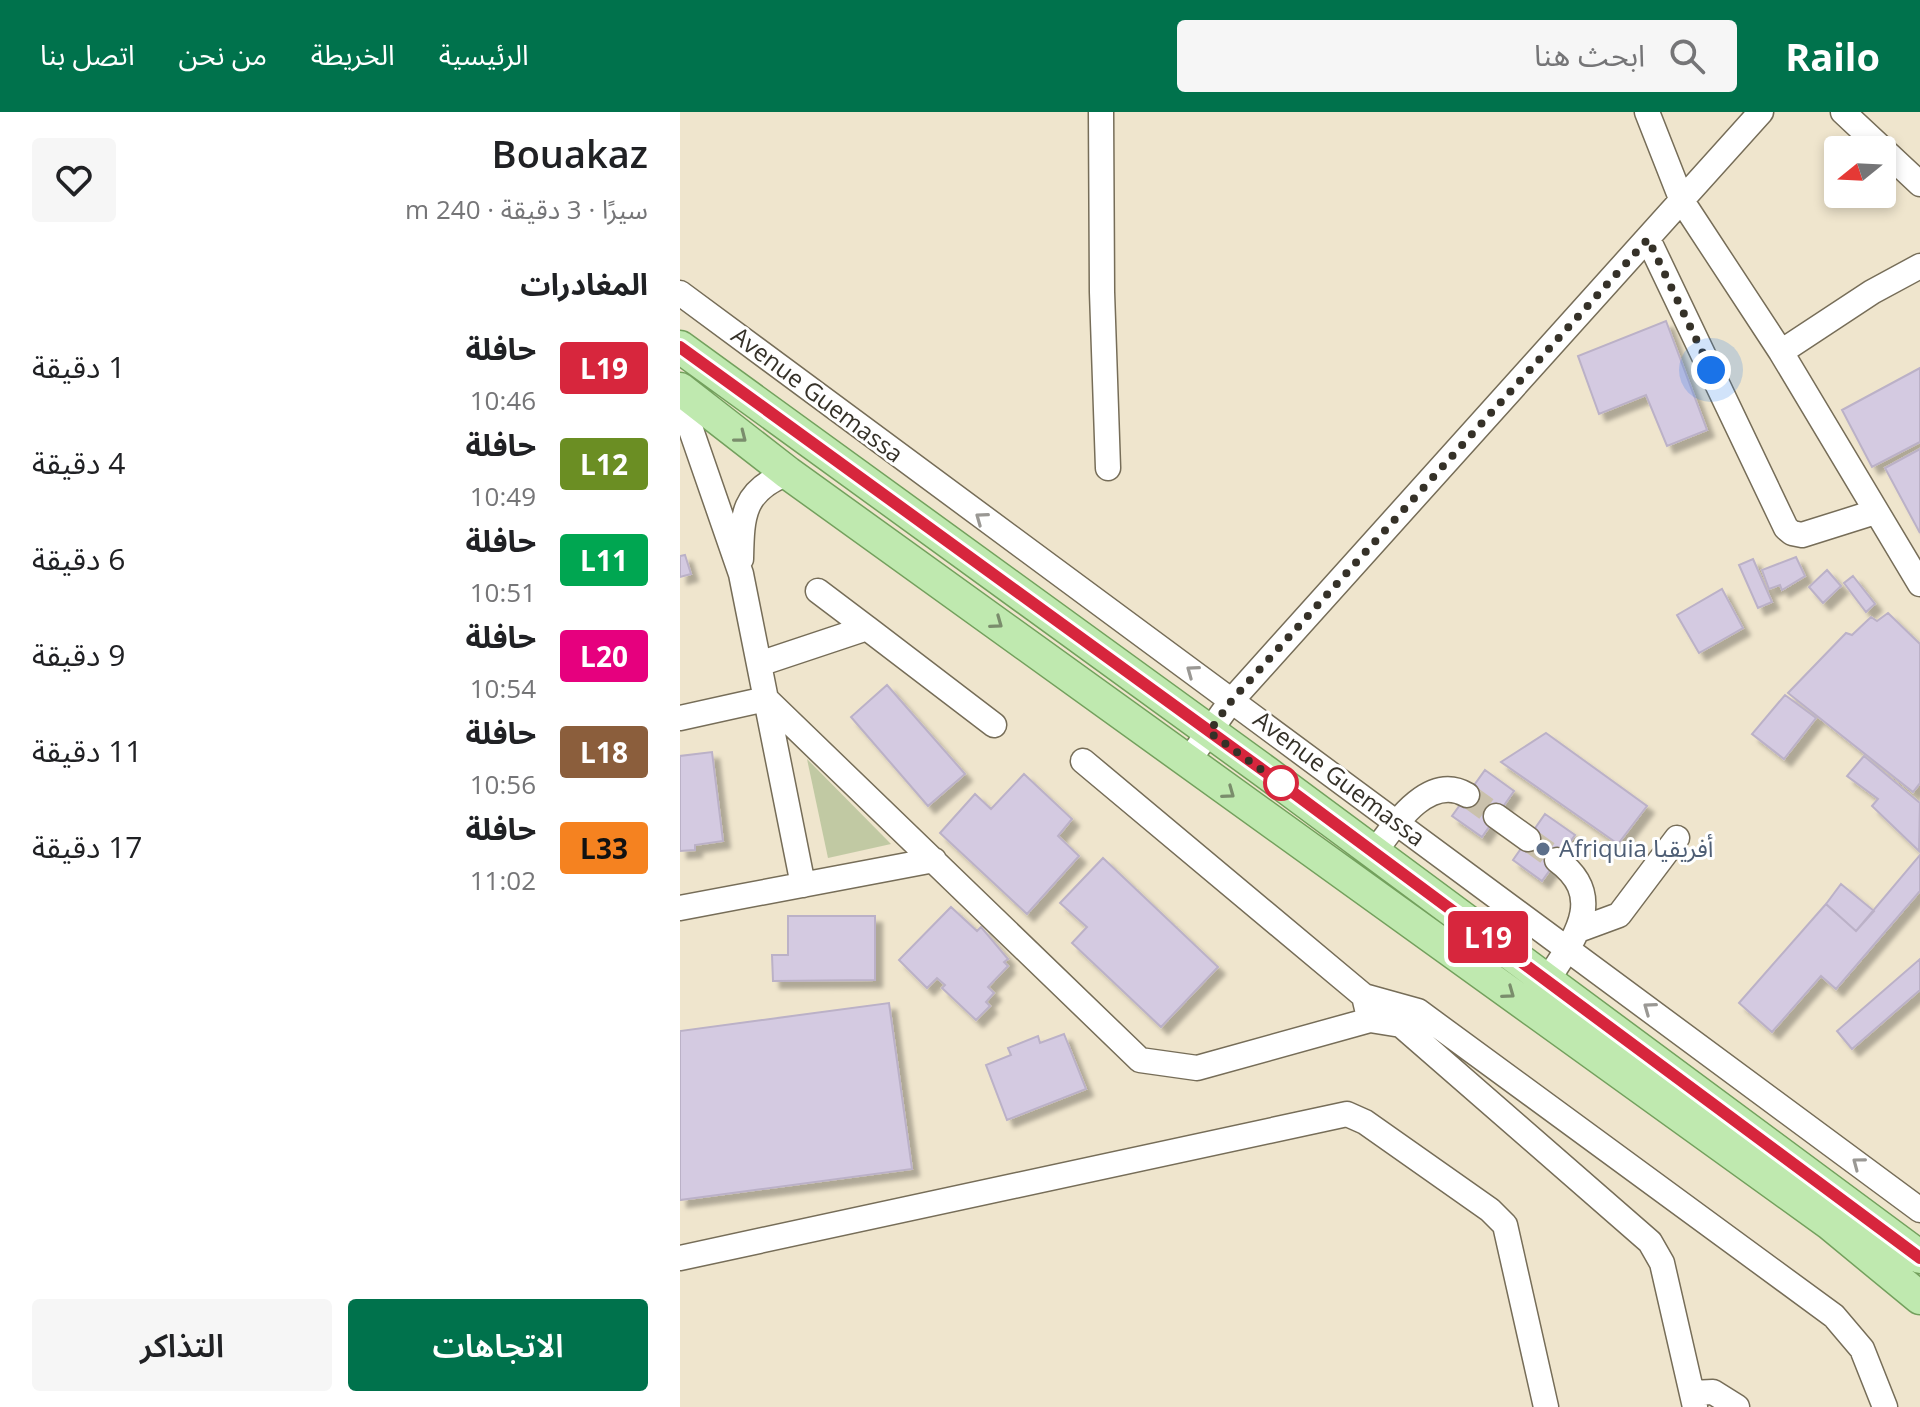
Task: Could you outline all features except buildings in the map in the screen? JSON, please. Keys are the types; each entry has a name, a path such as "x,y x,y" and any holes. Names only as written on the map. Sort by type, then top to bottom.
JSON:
{"main road":[{"name":"Avenue Guemassa","path":"680,347 1374,853 1920,1257"},
{"path":"680,389 788,473 1829,1223 1920,1298"}],"street":[{"path":"1101,112 1102,292 1108,468"},
{"path":"1647,112 1682,201 1781,352 1875,512 1918,576"},
{"path":"1188,761 1232,700 1761,112"},
{"path":"1843,112 1920,184"},
{"path":"1648,239 1786,528 1802,535 1875,512"},
{"path":"1781,352 1872,292 1920,266"},
{"name":"Avenue Guemassa","path":"680,293 1397,823 1574,939 1920,1210"},
{"path":"680,398 741,574 803,885"},
{"path":"741,574 742,518 748,503 772,479 788,473"},
{"path":"818,591 994,725"},
{"path":"759,664 867,628"},
{"path":"680,718 766,699"},
{"path":"766,699 1140,1060 1197,1068 1367,1008 1418,1011 1834,1316 1862,1349 1885,1407"},
{"path":"1083,761 1367,1008 1410,1032 1650,1242 1662,1263 1693,1400 1713,1392 1725,1396 1737,1407"},
{"path":"1374,853 1411,807 1436,793 1452,790 1467,795"},
{"path":"1496,816 1528,839"},
{"path":"1574,939 1619,915 1677,838"},
{"path":"680,908 934,860"},
{"path":"1547,981 1574,939 1584,913 1578,885 1557,860"},
{"path":"680,1258 1347,1114 1365,1122 1465,1192 1505,1225 1546,1407"}],"green space":[{"path":"807,759 891,844 828,858"}],"tunnel":[{"path":"1467,795 1496,816"},
{"path":"1528,839 1557,860"}],"bus line":[{"name":"L19","path":"680,347 1267,773 1920,1258"}],"place":[{"name":"Afriquia أفريقيا","path":"1543,849"}],"route":[{"path":"1281,783 1288,789 1209,732 1232,700 1648,239 1711,370"}]}
